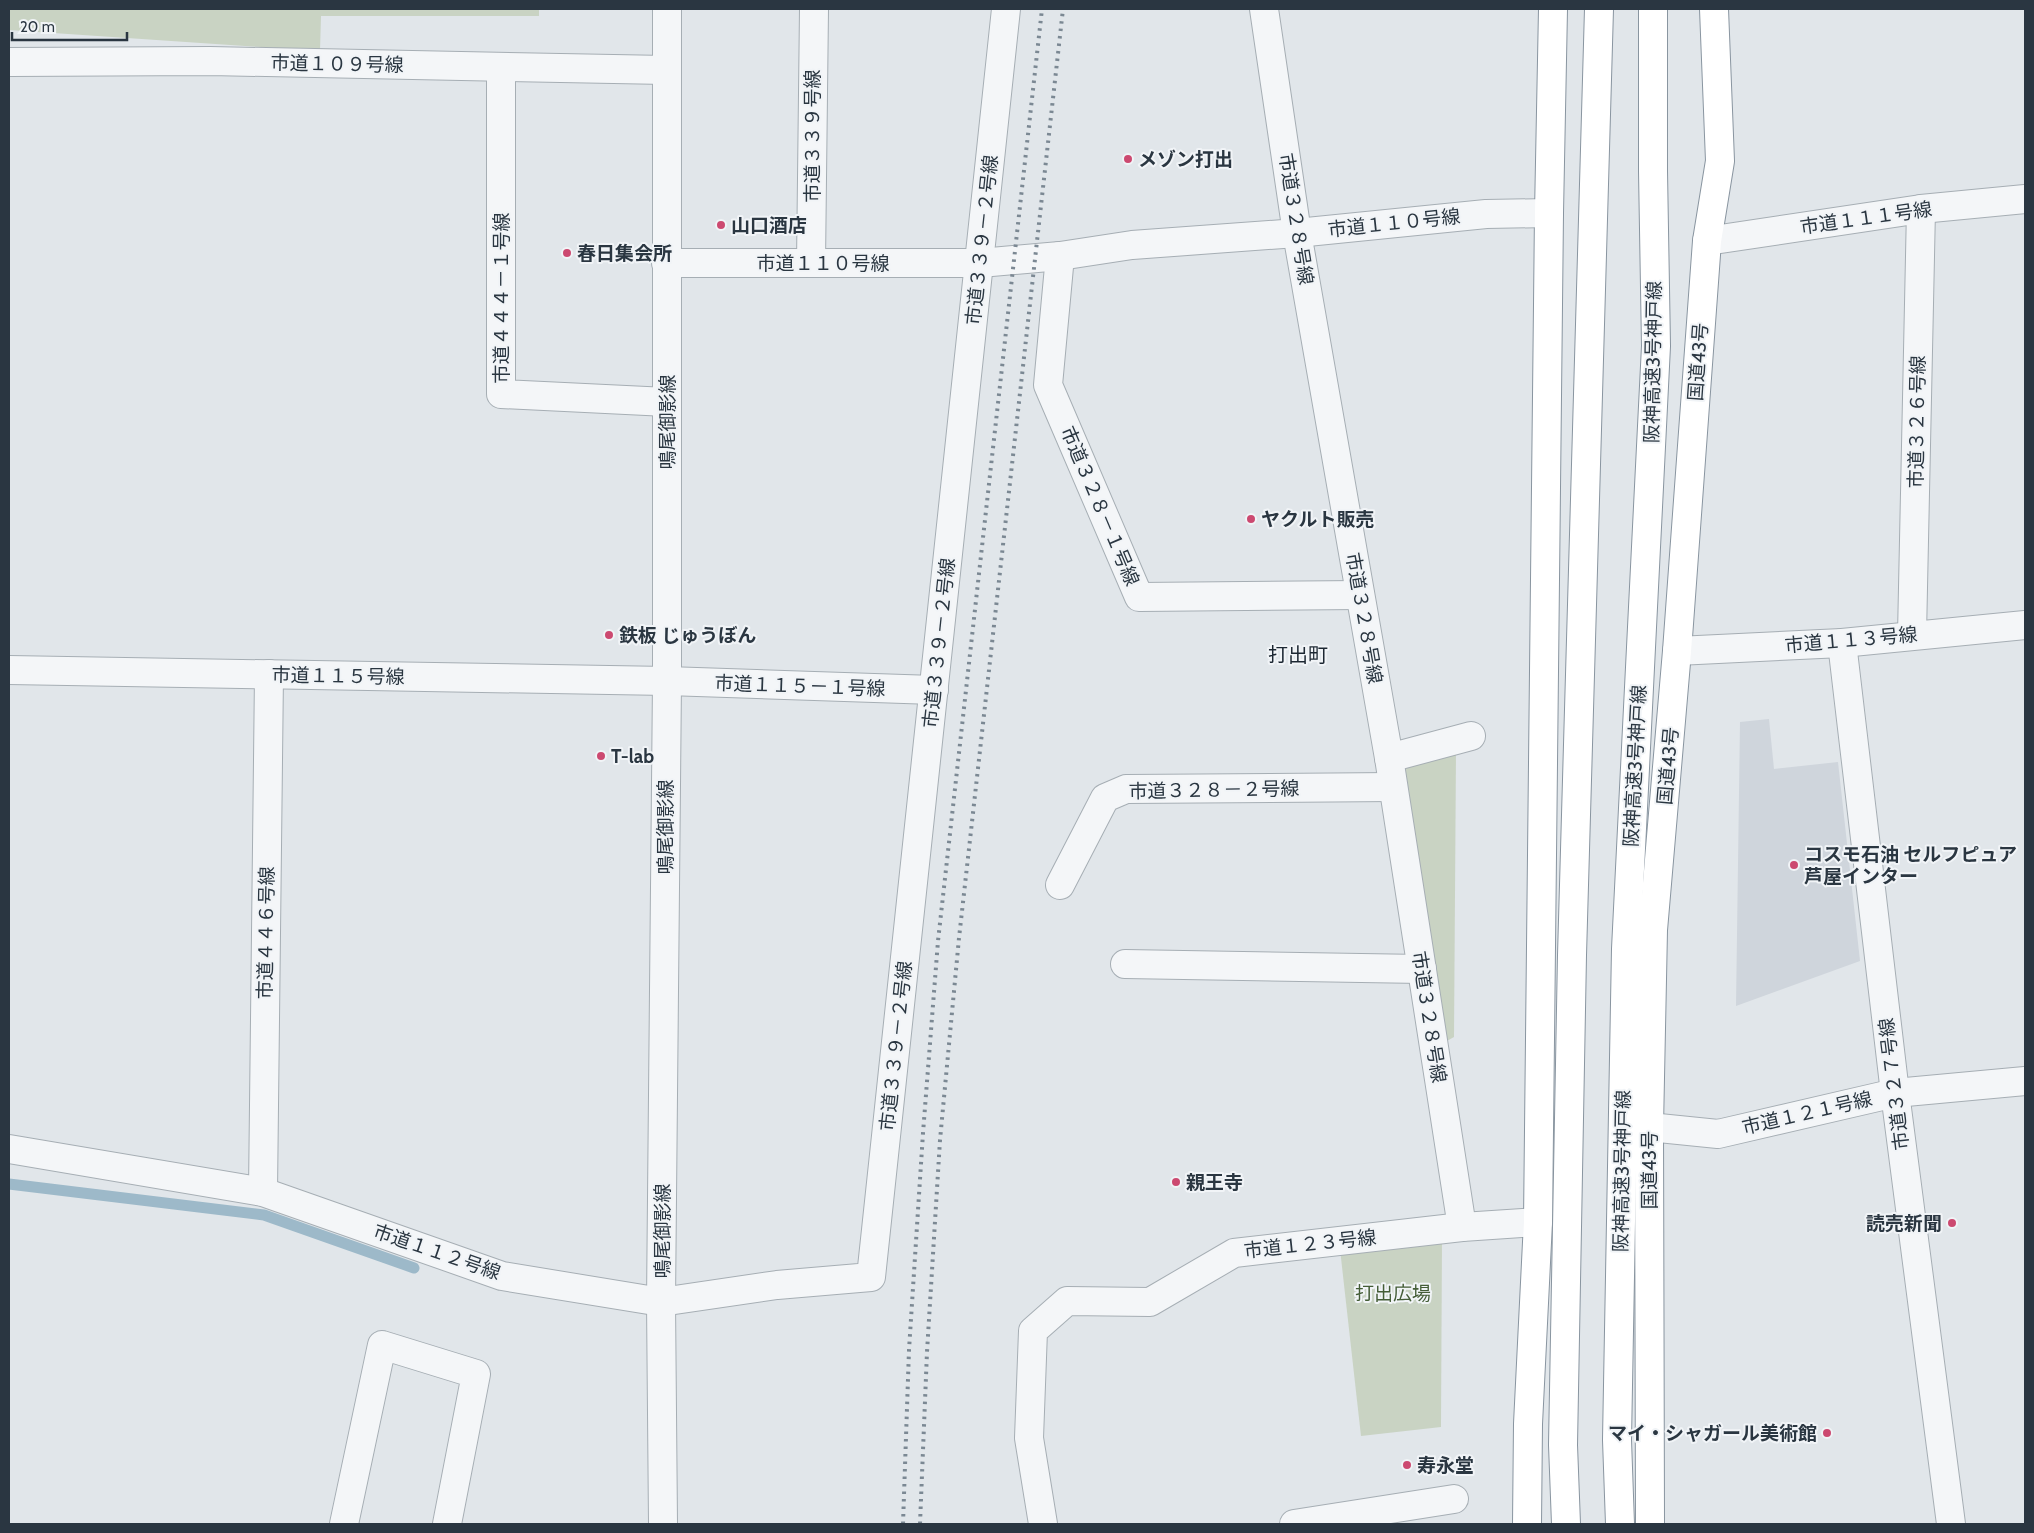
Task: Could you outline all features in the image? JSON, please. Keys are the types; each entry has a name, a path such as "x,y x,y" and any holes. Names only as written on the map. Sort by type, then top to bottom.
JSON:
{"highway":[{"path":"1527,1524 1528,1424 1538,1222 1553,9"},
{"path":"1566,1524 1564,1445 1572,955 1599,9"},
{"name":"阪神高速3号神戸線","path":"1620,1524 1617,1440 1626,949 1656,346 1653,9"},
{"name":"国道43号","path":"1650,1524 1649,1127 1653,930 1678,651 1707,241 1720,161 1714,9"}],"street":[{"name":"鳴尾御影線","path":"663,1524 661,1302 667,681 667,9"},
{"name":"市道３３９号線","path":"811,263 814,9"},
{"name":"市道３３９－２号線","path":"871,1277 1006,9"},
{"name":"市道３２８号線","path":"1264,9 1297,233 1393,787 1462,1227"},
{"name":"市道１０９号線","path":"9,62 210,61 666,70"},
{"name":"市道４４４－１号線","path":"501,66 501,394 666,402"},
{"name":"市道１１１号線","path":"1707,241 1921,209 2025,199"},
{"name":"市道３２６号線","path":"1912,635 1921,209"},
{"name":"市道１１０号線","path":"666,263 980,263 1060,256 1132,246 1297,233 1486,214 1549,213"},
{"name":"市道３２８－１号線","path":"1060,256 1048,385 1138,597 1360,595"},
{"name":"市道１１３号線","path":"1678,651 1842,643 2025,625"},
{"name":"市道３２７号線","path":"1842,643 1895,1093 1951,1524"},
{"name":"市道１１５号線","path":"9,670 667,681"},
{"name":"市道４４６号線","path":"263,1192 269,674"},
{"name":"市道１１５－１号線","path":"667,681 934,690"},
{"path":"1388,758 1471,736"},
{"name":"市道３２８－２号線","path":"1060,885 1104,798 1126,790 1393,787"},
{"path":"1125,964 1422,968"},
{"name":"市道１２１号線","path":"1649,1127 1718,1134 1895,1093 2025,1081"},
{"name":"市道１１２号線","path":"9,1149 263,1192 502,1276 661,1302 777,1285 871,1277"},
{"name":"市道１２３号線","path":"1043,1524 1029,1438 1033,1331 1067,1300 1150,1302 1234,1253 1462,1227 1538,1222"},
{"path":"344,1524 382,1345 476,1374 447,1524"},
{"path":"1294,1524 1454,1498"}],"shaded area":[{"name":"コスモ石油 セルフピュア 芦屋インター","path":"1769,719 1774,769 1838,762 1860,961 1736,1006 1740,722"}],"green space":[{"path":"9,9 539,9 539,16 321,16 320,51 9,30"},
{"path":"1456,752 1454,1037 1445,1042 1398,771"},
{"name":"打出広場","path":"1442,1240 1441,1427 1361,1436 1340,1249"}],"waterway":[{"path":"9,1184 264,1215 414,1268"}],"railway":[{"path":"903,1524 909,1350 938,941 1042,9"},
{"path":"920,1524 927,1352 940,1140 959,938 1063,9"}],"place":[{"name":"メゾン打出","path":"1128,159"},
{"name":"山口酒店","path":"721,225"},
{"name":"春日集会所","path":"567,253"},
{"name":"ヤクルト販売","path":"1251,519"},
{"name":"鉄板 じゅうぼん","path":"609,635"},
{"name":"T-lab","path":"601,756"},
{"name":"コスモ石油 セルフピュア 芦屋インター","path":"1794,865"},
{"name":"親王寺","path":"1176,1182"},
{"name":"読売新聞","path":"1952,1223"},
{"name":"マイ・シャガール美術館","path":"1827,1433"},
{"name":"寿永堂","path":"1407,1465"}],"district":[{"name":"打出町","path":"1298,655"}]}
